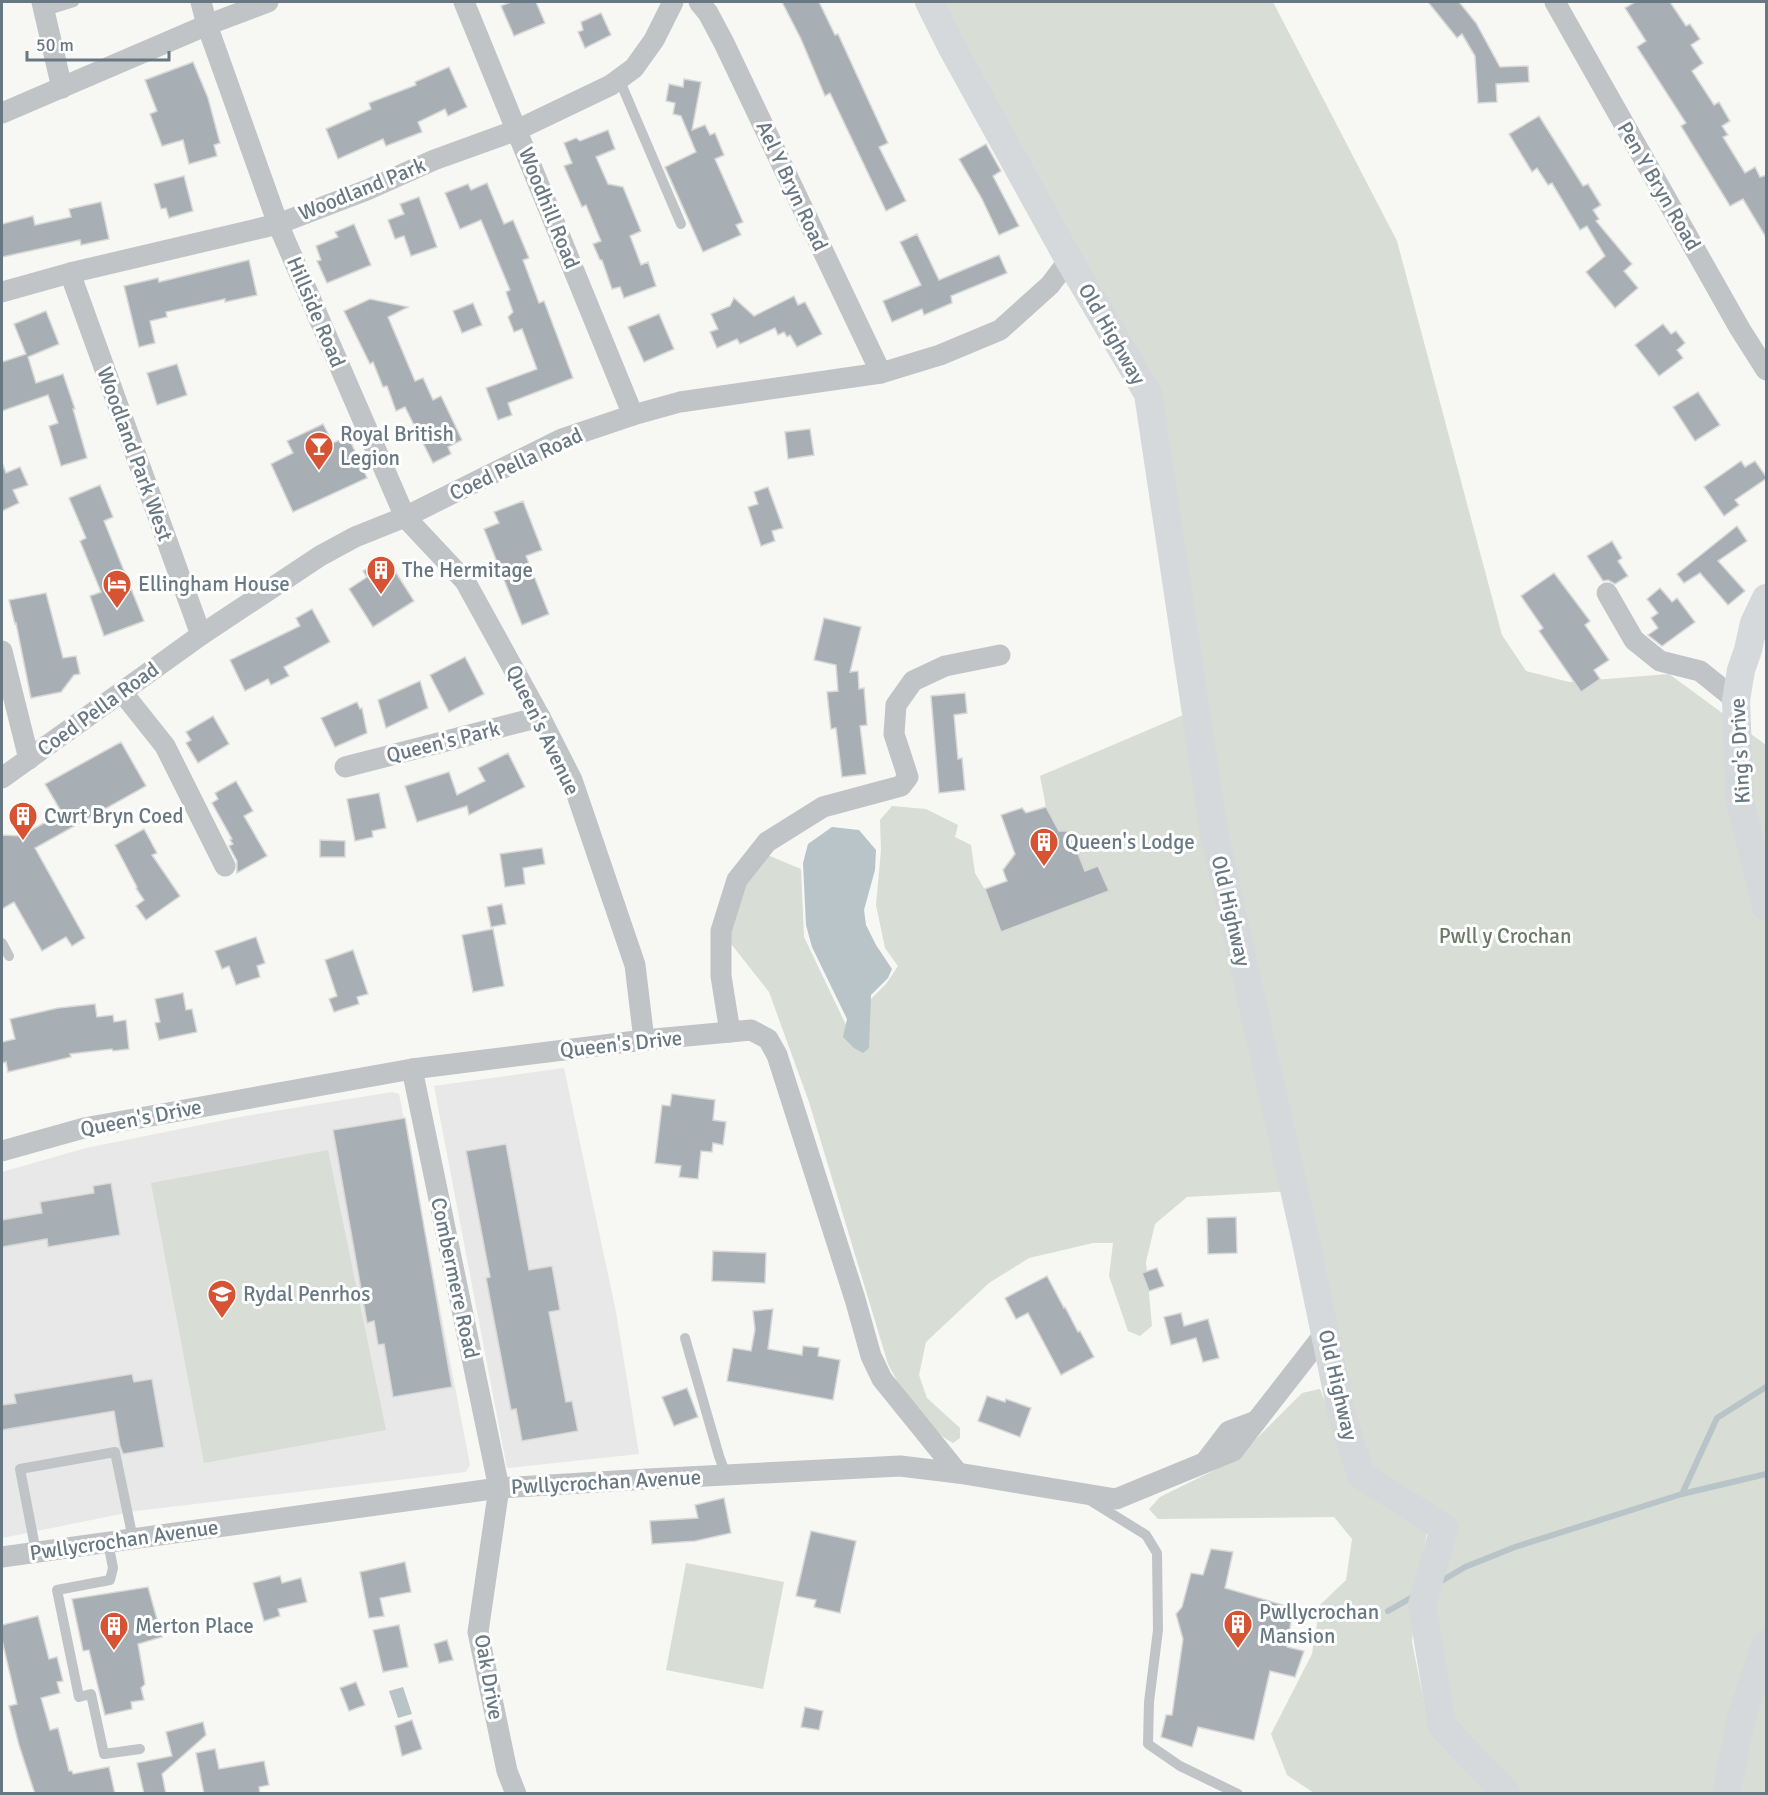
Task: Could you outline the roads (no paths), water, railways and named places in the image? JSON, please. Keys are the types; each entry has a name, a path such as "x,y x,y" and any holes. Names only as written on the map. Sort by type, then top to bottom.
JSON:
{"street":[{"name":"Hillside Road","path":"201,2 207,25 278,224 405,517"},
{"path":"2,113 207,25 268,2"},
{"name":"Woodhill Road","path":"464,2 633,415"},
{"name":"Woodland Park","path":"2,292 70,273 278,224 367,190 434,160 517,130 611,85 634,68 654,40 674,2"},
{"name":"Ael Y Bryn Road","path":"699,2 708,13 724,42 881,373"},
{"name":"Old Highway","path":"929,2 1070,261 1148,394 1214,834 1342,1416 1361,1475 1444,1528 1422,1605 1442,1726 1507,1794"},
{"name":"Pen Y Bryn Road","path":"1555,2 1740,329 1767,370"},
{"path":"44,6 63,88"},
{"name":"Coed Pella Road","path":"2,778 201,635 320,556 355,537 405,517 562,440 633,415 680,402 881,373 940,356 1000,330 1050,285 1070,261"},
{"name":"Woodland Park West","path":"70,273 201,635"},
{"name":"Queen's Avenue","path":"405,517 465,581 572,780 635,965 644,1040"},
{"path":"1607,593 1634,640 1660,661 1700,671 1736,700"},
{"name":"King's Drive","path":"1767,598 1754,623 1741,670 1736,700 1740,801 1767,906"},
{"path":"2,651 29,759"},
{"path":"730,1032 721,976 721,931 737,880 767,842 823,807 901,786 908,777 894,734 896,705 913,681 945,666 1000,655"},
{"path":"122,692 165,746 225,866"},
{"name":"Queen's Park","path":"345,767 540,717"},
{"name":"Queen's Drive","path":"2,1151 84,1128 412,1069 644,1040 751,1030 768,1039 777,1055 871,1356 882,1379 958,1473"},
{"name":"Combermere Road","path":"412,1069 499,1488"},
{"name":"Pwllycrochan Avenue","path":"2,1557 499,1488 726,1475 900,1466 958,1473 1116,1499 1206,1462 1229,1431 1256,1421 1325,1334"},
{"name":"Oak Drive","path":"499,1488 478,1632 507,1771 516,1794"},
{"path":"1726,1794 1741,1719 1767,1644"}],"lane":[{"path":"44,6 74,2"},
{"path":"619,79 681,224"},
{"path":"2,943 9,956"},
{"path":"685,1338 726,1475"},
{"path":"36,1552 20,1469 115,1452 133,1539"},
{"path":"1078,1493 1146,1535 1157,1552 1158,1630 1149,1702 1148,1744 1179,1766 1238,1794"},
{"path":"108,1542 113,1568 110,1580 57,1590 79,1697 91,1694 104,1754 140,1749"}],"waterway":[{"path":"1682,1494 1717,1418 1766,1387"},
{"path":"1438,1583 1465,1567 1515,1547 1682,1494 1766,1474"},
{"path":"1388,1611 1416,1595"}],"place":[{"name":"Royal British Legion","path":"319,472"},
{"name":"The Hermitage","path":"381,596"},
{"name":"Ellingham House","path":"117,610"},
{"name":"Cwrt Bryn Coed","path":"23,842"},
{"name":"Queen's Lodge","path":"1044,868"},
{"name":"Rydal Penrhos","path":"222,1320"},
{"name":"Pwllycrochan Mansion","path":"1238,1650"},
{"name":"Merton Place","path":"114,1652"}],"park label":[{"name":"Pwll y Crochan","path":"1505,936"}]}
